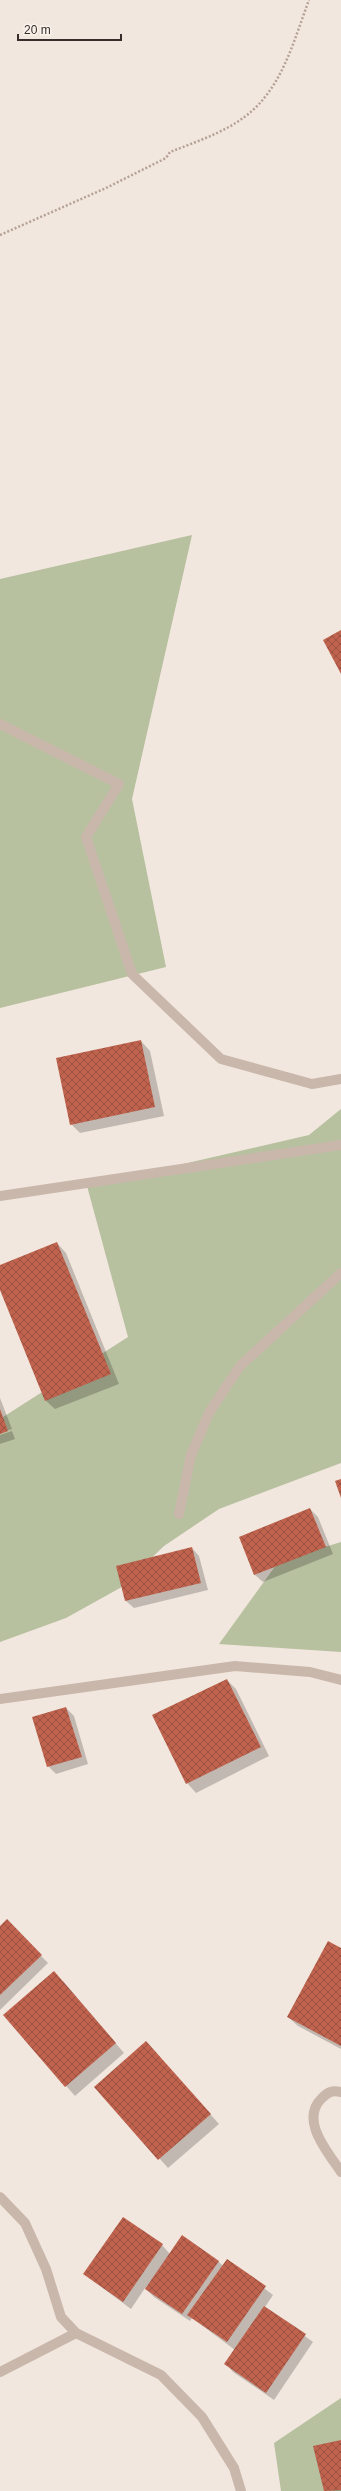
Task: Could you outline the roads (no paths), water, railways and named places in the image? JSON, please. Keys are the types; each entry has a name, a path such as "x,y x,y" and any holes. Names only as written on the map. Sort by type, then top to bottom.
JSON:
{"street":[{"path":"0,724 119,784 86,838 132,974 221,1059 312,1084 341,1078"},
{"path":"0,1196 341,1145"},
{"path":"180,1514 191,1455 209,1413 240,1366 341,1273"},
{"path":"0,1698 235,1666 310,1672 341,1680"},
{"path":"341,2092 328,2093 317,2103 313,2116 320,2141 341,2172"},
{"path":"0,2197 25,2223 46,2269 61,2317 76,2332 161,2375 202,2417 234,2468 241,2491"},
{"path":"0,2372 76,2332"}]}
